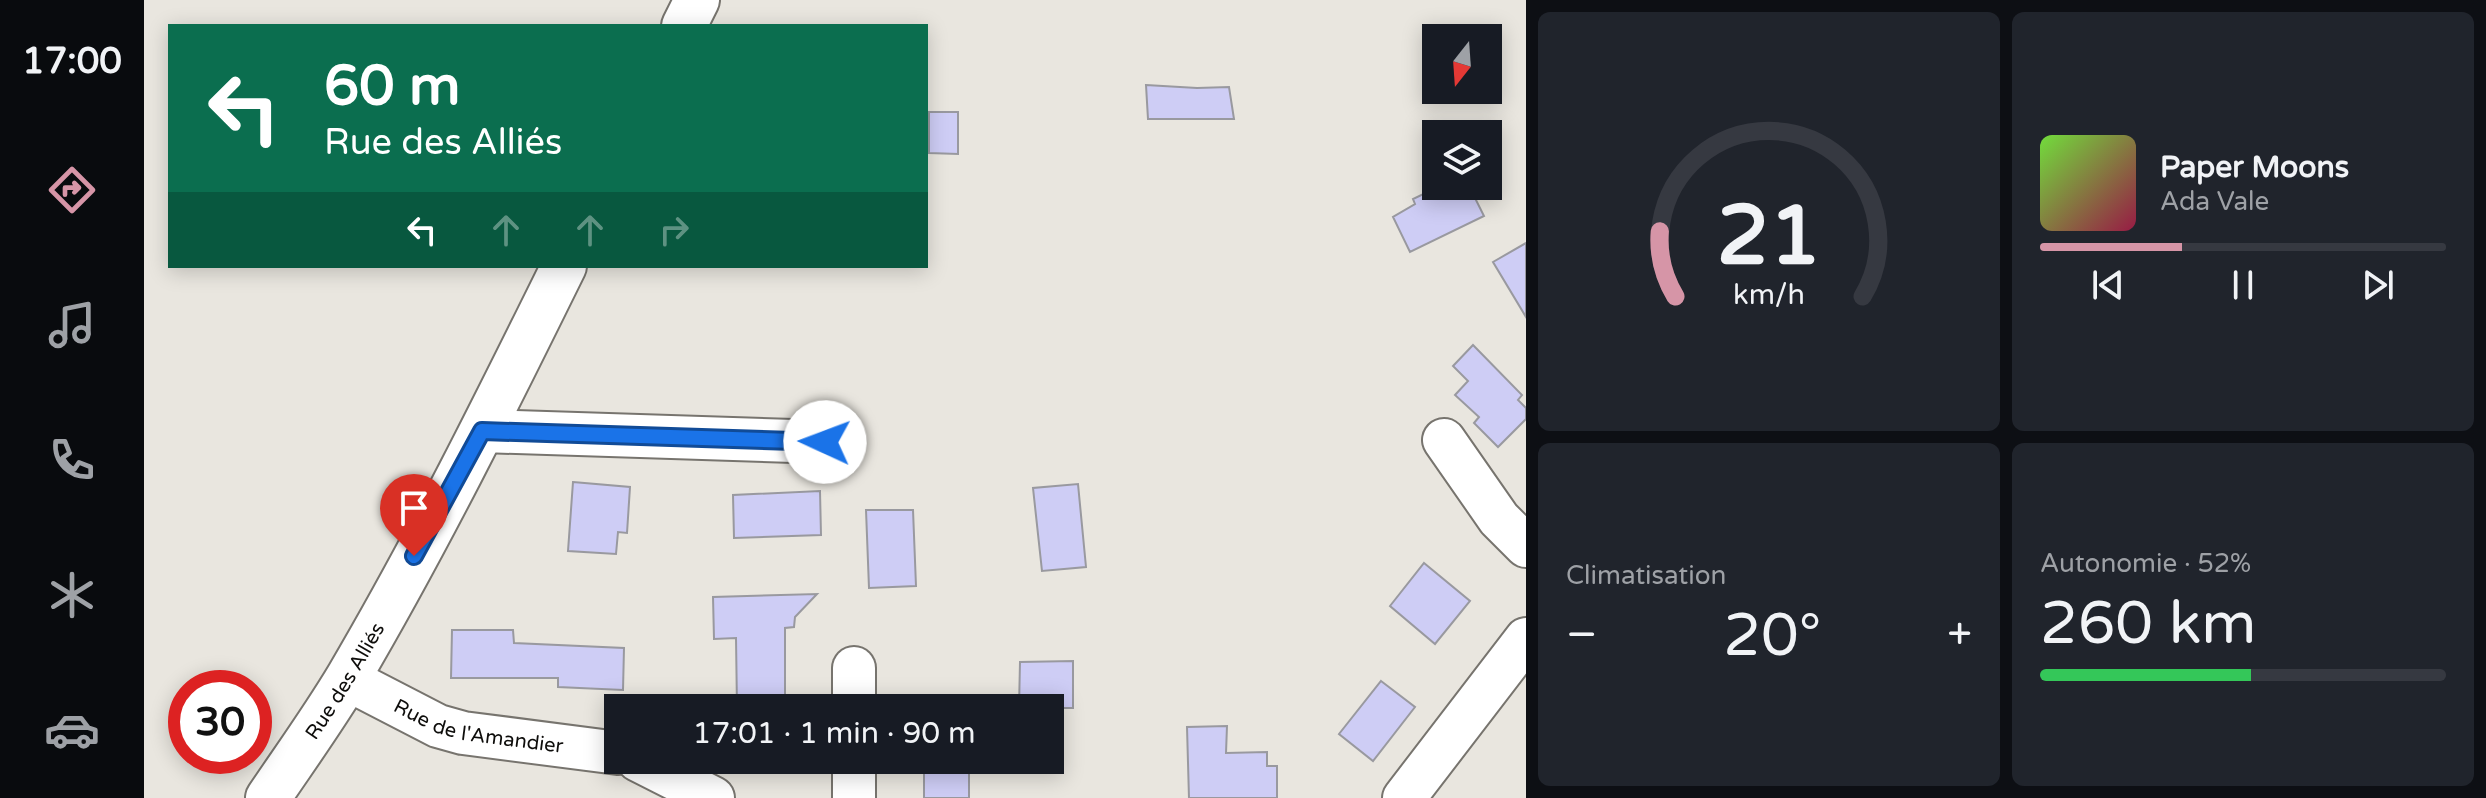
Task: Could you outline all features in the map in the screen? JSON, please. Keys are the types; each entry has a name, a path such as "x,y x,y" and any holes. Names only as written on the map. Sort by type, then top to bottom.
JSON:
{"street":[{"path":"685,24 697,0"},
{"name":"Rue des Alliés","path":"268,798 347,679 482,431 563,268"},
{"path":"482,431 825,442"},
{"path":"1444,440 1499,519 1526,546"},
{"path":"1404,798 1526,639"},
{"name":"Rue de l'Amandier","path":"347,679 438,726 463,733 604,751"},
{"path":"666,774 713,798"},
{"path":"854,774 854,798"}],"building":[{"path":"1146,85 1229,87 1234,119 1148,119"},
{"path":"929,112 958,112 958,154 929,153"},
{"path":"1422,195 1422,200 1476,200 1484,216 1410,252 1393,217 1415,204 1413,199"},
{"path":"1526,243 1526,317 1493,262"},
{"path":"1473,345 1522,395 1518,400 1526,408 1526,419 1498,447 1474,423 1479,417 1455,395 1468,381 1453,366"},
{"path":"573,482 630,487 627,533 618,532 616,554 568,551"},
{"path":"1078,484 1086,567 1042,571 1033,488"},
{"path":"820,491 821,535 734,538 733,495"},
{"path":"866,510 913,510 916,586 869,588"},
{"path":"1424,563 1470,601 1435,644 1390,606"},
{"path":"817,594 795,617 794,627 785,628 785,694 737,694 736,638 714,639 713,597"},
{"path":"452,630 513,630 514,643 624,648 623,690 558,687 558,678 451,678"},
{"path":"1073,661 1073,708 1064,708 1064,694 1019,694 1020,662"},
{"path":"1381,681 1415,707 1373,761 1339,734"},
{"path":"1227,726 1226,753 1267,752 1267,766 1277,766 1277,798 1189,798 1187,727"},
{"path":"924,774 969,774 969,798 924,798"}],"route":[{"path":"414,556 482,431 825,442"}]}
